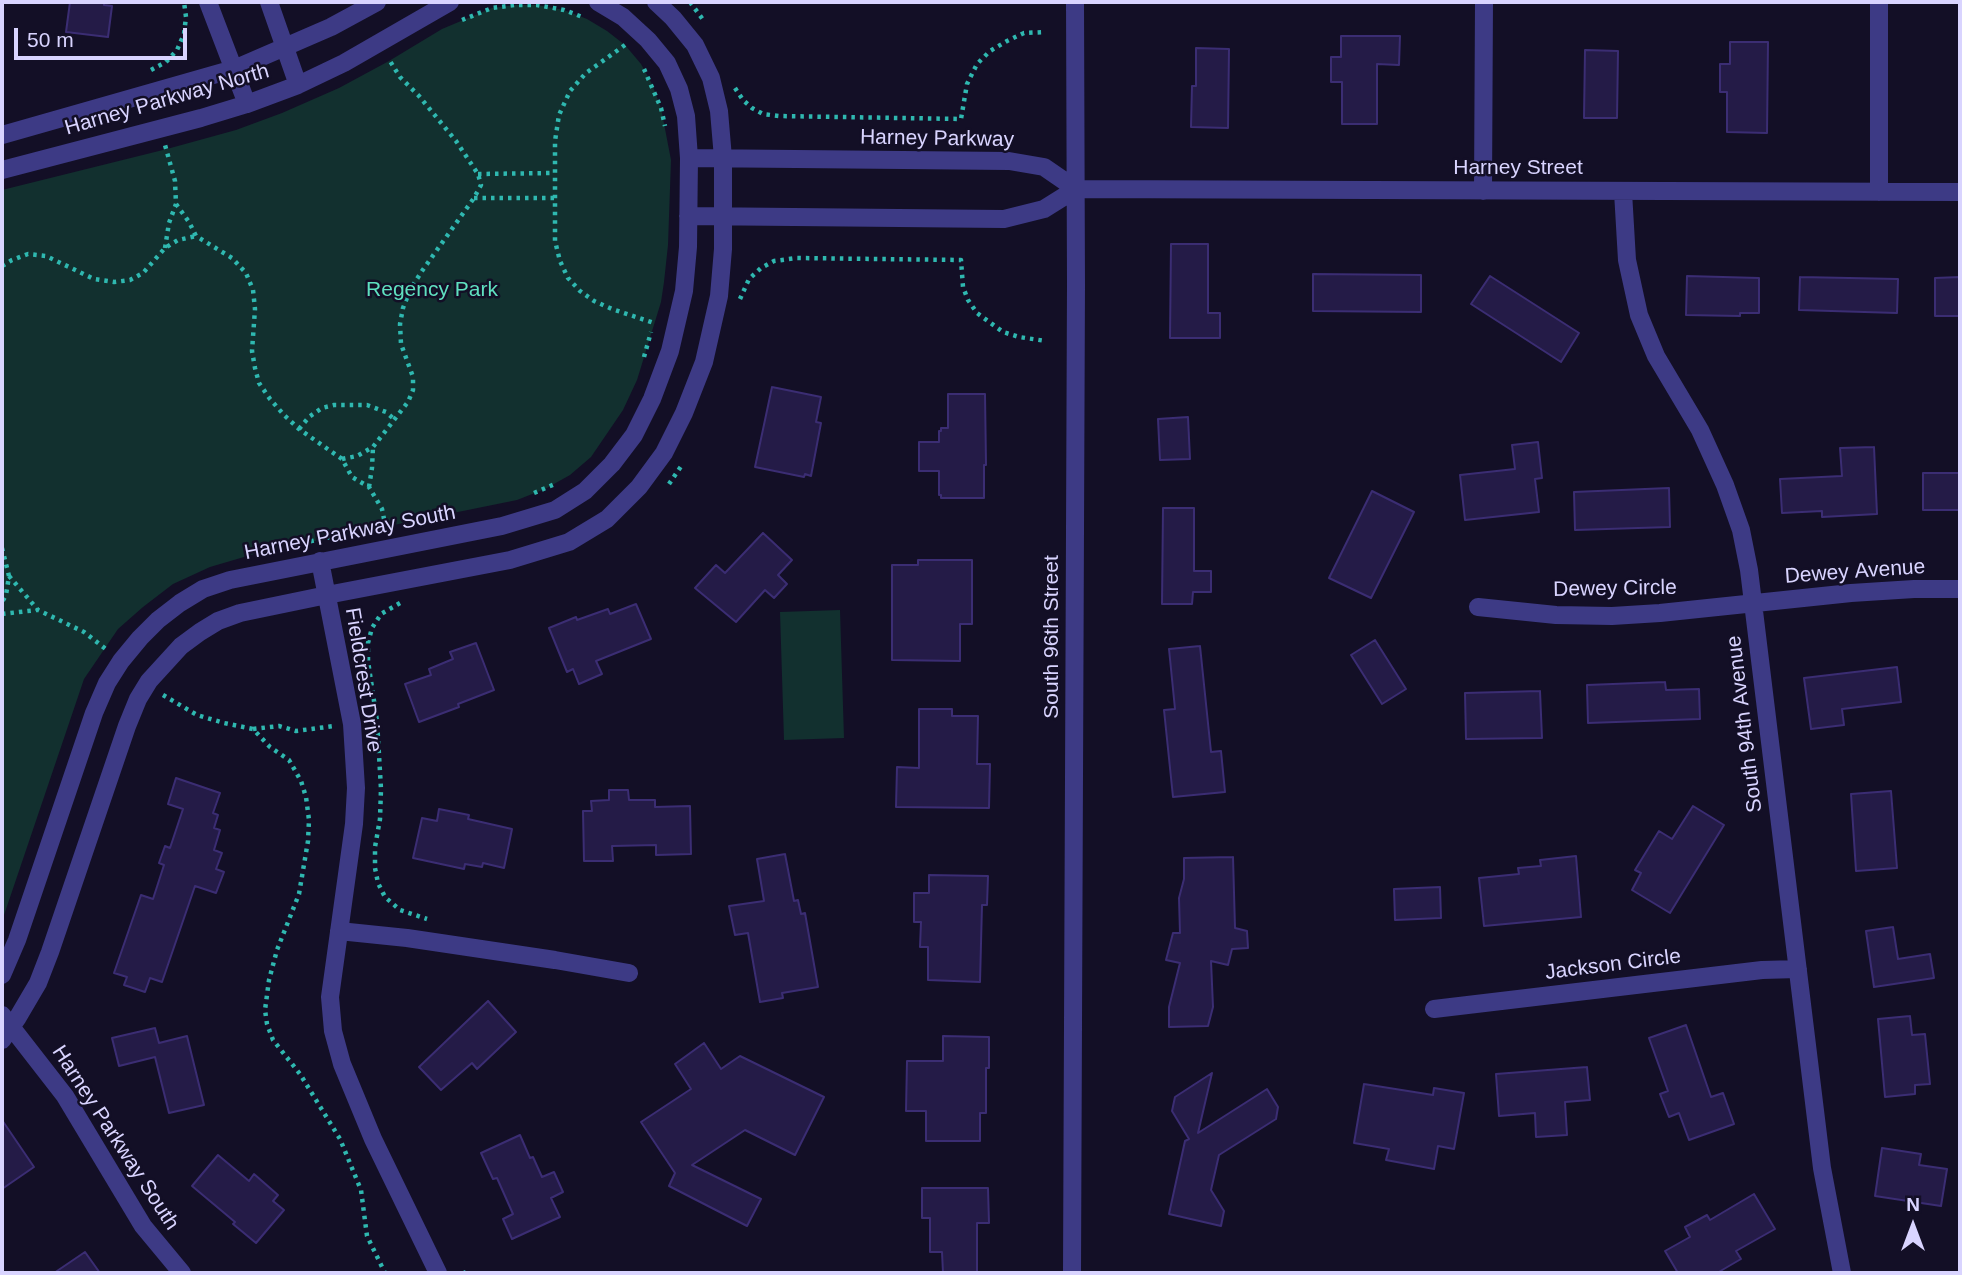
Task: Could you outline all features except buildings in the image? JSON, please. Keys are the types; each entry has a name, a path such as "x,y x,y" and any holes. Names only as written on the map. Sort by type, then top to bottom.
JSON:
{"street":[{"path":"208,2 247,104"},
{"path":"269,2 298,85"},
{"name":"Harney Parkway North","path":"2,135 234,69 331,27 377,2"},
{"name":"Harney Parkway North","path":"2,170 201,118 298,85 344,63 450,2"},
{"path":"598,2 623,17 648,40 667,63 679,89 686,116 689,158"},
{"path":"656,2 695,45 710,78 719,111 723,158 723,216"},
{"name":"South 96th Street","path":"1072,1273 1075,2"},
{"path":"1483,191 1484,2"},
{"path":"1879,2 1879,192"},
{"name":"Harney Parkway","path":"689,158 1009,160 1044,167 1076,189"},
{"name":"Harney Parkway South","path":"2,975 17,940 94,713 107,683 121,660 158,620 203,589 230,580 502,526 555,510 585,491 612,464 634,435 652,399 670,351 684,291 688,247 689,158"},
{"path":"688,216 1004,219 1044,209 1076,189"},
{"name":"Harney Street","path":"1076,189 1960,192"},
{"name":"South 94th Avenue","path":"1623,192 1627,260 1639,315 1656,356 1700,430 1725,485 1741,530 1753,603 1822,1168 1842,1273"},
{"name":"Harney Parkway South","path":"182,1273 143,1226 65,1096 5,1027 38,983 138,699 149,681 181,646 218,621 240,613 510,560 569,542 607,519 639,487 664,453 684,413 704,362 719,296 723,216"},
{"name":"Fieldcrest Drive","path":"320,561 352,724 356,788 354,824 330,997 333,1031 342,1064 373,1139 438,1273"},
{"name":"Dewey Avenue","path":"1753,603 1851,593 1960,589"},
{"name":"Dewey Circle","path":"1478,607 1556,615 1612,616 1753,603"},
{"path":"339,931 421,940 629,973"},
{"name":"Jackson Circle","path":"1434,1009 1762,970 1798,969"}],"path":[{"path":"145,73 166,62 177,50 184,34 184,2"},
{"path":"690,2 710,30"},
{"path":"460,21 492,9 515,5 537,5 564,10 587,19"},
{"path":"733,83 743,100 763,114 961,119 967,83 977,64 990,51 1024,33 1046,32"},
{"path":"616,38 633,55"},
{"path":"625,46 586,73 570,91 559,115 555,141 555,241 568,278 580,291 611,309 654,323"},
{"path":"342,459 357,456 373,447 408,402 413,390 413,377 401,344 400,324 403,308 422,271 481,185 478,174 456,141 389,61 400,54"},
{"path":"641,64 661,108 666,133"},
{"path":"165,247 176,204 175,181 167,149"},
{"path":"478,174 554,173"},
{"path":"474,198 555,198"},
{"path":"176,204 196,236 232,258 246,273 253,290 255,309 255,368 270,399 299,429 342,459 352,477 369,486 382,509 386,527"},
{"path":"2,266 28,254 46,256 94,279 114,282 130,280 143,273 165,247 178,240 196,236"},
{"path":"738,306 749,279 774,261 797,258 961,260 963,287 977,313 1003,332 1046,341"},
{"path":"641,368 658,313"},
{"path":"299,429 309,417 322,408 334,405 367,405 386,412 395,420"},
{"path":"369,486 373,447"},
{"path":"666,488 686,459"},
{"path":"526,496 562,480"},
{"path":"2,548 9,576 2,602"},
{"path":"9,576 38,610 84,632 104,648"},
{"path":"410,599 382,614 372,628 368,643 377,720 381,789 375,868 385,897 400,909 427,919"},
{"path":"2,614 38,610"},
{"path":"164,695 197,715 224,723 253,729 279,726 296,731"},
{"path":"253,729 270,747 289,760 301,781 309,820 299,894 269,980 265,1010 267,1024 273,1040 300,1073 340,1139 361,1190 367,1236 385,1273"}],"green space":[{"name":"Regency Park","path":"537,5 564,10 607,31 625,45 641,64 661,108 671,160 664,282 661,302 637,380 623,410 591,457 570,475 545,489 517,500 261,552 210,567 173,584 143,607 118,629 84,679 2,921 2,190 236,130 339,88 442,29 492,8"},
{"path":"840,610 844,738 784,740 780,612"}]}
